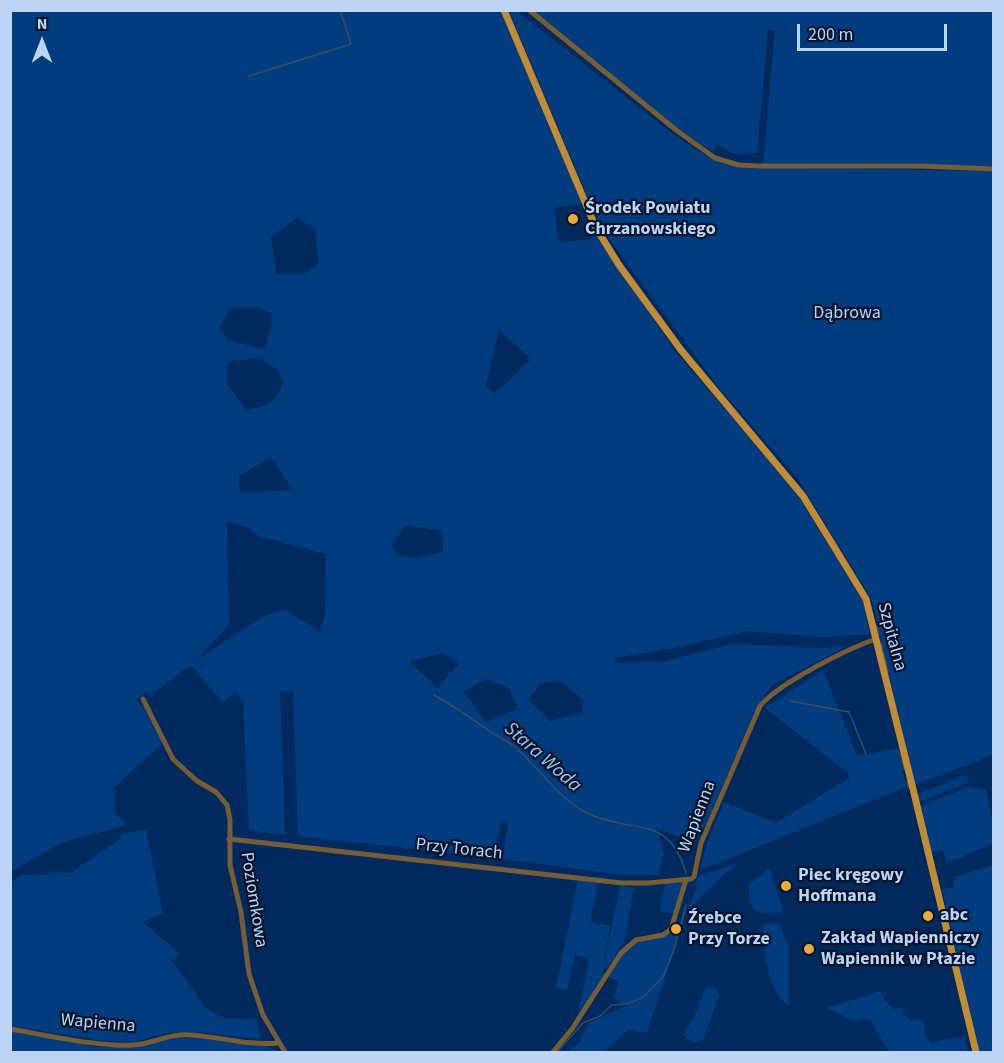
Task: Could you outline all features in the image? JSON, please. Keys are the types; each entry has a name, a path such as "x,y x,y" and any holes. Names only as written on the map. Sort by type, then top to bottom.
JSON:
{"main road":[{"name":"Szpitalna","path":"504,10 596,228 619,265 681,350 791,481 866,599 976,1053"}],"street":[{"path":"529,10 676,130 715,158 739,165 760,166 922,166 993,169"},
{"name":"Wapienna","path":"553,1053 572,1029 621,953 630,943 663,935 671,929 686,880 694,877 701,843 760,706 776,691 821,665 876,639"},
{"name":"Poziomkowa","path":"143,699 166,747 184,770 222,798 229,812 230,865 241,912 249,974 258,1003 278,1042"},
{"name":"Przy Torach","path":"229,839 622,883 686,880"},
{"name":"Wapienna","path":"10,1029 103,1043 134,1045 168,1035 190,1035 262,1043 278,1042"},
{"path":"278,1042 285,1053"}],"green space":[{"path":"10,11 502,11 582,204 554,208 558,242 592,239 594,231 677,354 790,483 863,601 870,634 825,637 746,631 683,646 616,658 615,663 662,662 732,644 825,648 849,645 772,685 755,710 706,824 694,842 658,829 664,855 658,875 624,875 502,859 508,823 501,821 493,858 298,836 293,690 280,691 285,835 249,830 243,702 236,692 223,703 191,665 149,696 147,692 136,700 145,708 165,741 114,788 114,812 127,825 63,842 11,872","holes":["297,218 315,228 319,263 306,273 276,274 271,237","252,307 271,312 272,324 265,349 228,341 219,328 230,308","499,330 531,359 494,394 486,386","258,358 277,369 283,381 277,395 270,403 246,410 228,385 227,362","271,457 293,490 240,493 239,476","227,521 247,527 258,536 326,554 325,613 320,632 284,609 262,617 194,662 229,625","405,525 442,531 443,552 416,558 397,555 392,544","444,653 459,663 437,688 409,661","485,679 509,688 518,709 486,722 464,692","561,681 583,700 582,713 550,721 529,700 541,682"]},
{"name":"Dąbrowa","path":"509,11 517,11 674,135 714,160 739,167 993,171 993,755 915,785 871,598 796,476 719,388 601,228"},
{"path":"534,11 993,11 993,166 763,164 775,31 768,29 757,153 734,154 716,144 713,152 677,128"},
{"path":"823,670 857,756 899,748 906,787 700,870 708,840 724,802 776,823 852,776 765,708"},
{"path":"966,775 969,782 919,802 917,795"},
{"path":"968,787 986,790 993,825 993,844 947,863 943,850 931,852 920,806"},
{"path":"146,830 163,914 143,922 179,953 172,961 205,1007 224,1019 256,1019 262,1039 194,1032 167,1033 135,1042 103,1041 11,1026 10,882 22,875 71,873 121,838 120,834"},
{"path":"738,863 687,911 647,1033 629,1029 605,1052 567,1052 577,1045 590,1022 627,1006 614,998 618,981 608,977 623,952 636,942 663,937 676,925 674,935 695,893 697,878"},
{"path":"993,865 993,1052 979,1052 942,890 954,887 954,877"},
{"path":"769,869 784,912 761,912 753,907 750,901 749,884"},
{"path":"578,880 598,883 590,922 610,926 603,968 620,886 634,888 624,942 607,969 603,969 604,974 577,1020 589,959 575,955 567,990 556,988"},
{"path":"683,882 675,914 660,911 665,884"},
{"path":"779,923 789,944 789,1006 775,990 766,957 763,924"},
{"path":"706,987 716,988 719,996 703,1040 693,1043 683,1035 694,1017"},
{"path":"881,991 893,1009 902,1007 903,1013 911,1020 923,1019 926,1038 932,1042 964,1037 967,1052 889,1052 869,1018 853,1021 827,1008"},
{"path":"10,1031 102,1047 135,1047 169,1038 191,1038 265,1046 280,1052 11,1052"}],"waterway":[{"path":"249,76 351,44 340,10"},
{"path":"877,624 879,635"},
{"path":"881,642 888,672"},
{"name":"Stara Woda","path":"434,695 512,745 578,808 606,820 648,829 670,841 679,854 686,873"},
{"path":"790,701 849,712 866,754"},
{"path":"901,755 904,769"},
{"path":"907,781 908,788"},
{"name":"Stara Woda","path":"557,1052 583,1023 600,1016 612,1005 626,1004 642,998 663,977 674,950 686,905"}],"place":[{"name":"Środek Powiatu Chrzanowskiego","path":"573,219"},
{"name":"Piec kręgowy Hoffmana","path":"786,886"},
{"name":"abc","path":"928,916"},
{"name":"Źrebce Przy Torze","path":"676,929"},
{"name":"Zakład Wapienniczy Wapiennik w Płazie","path":"809,949"}]}
